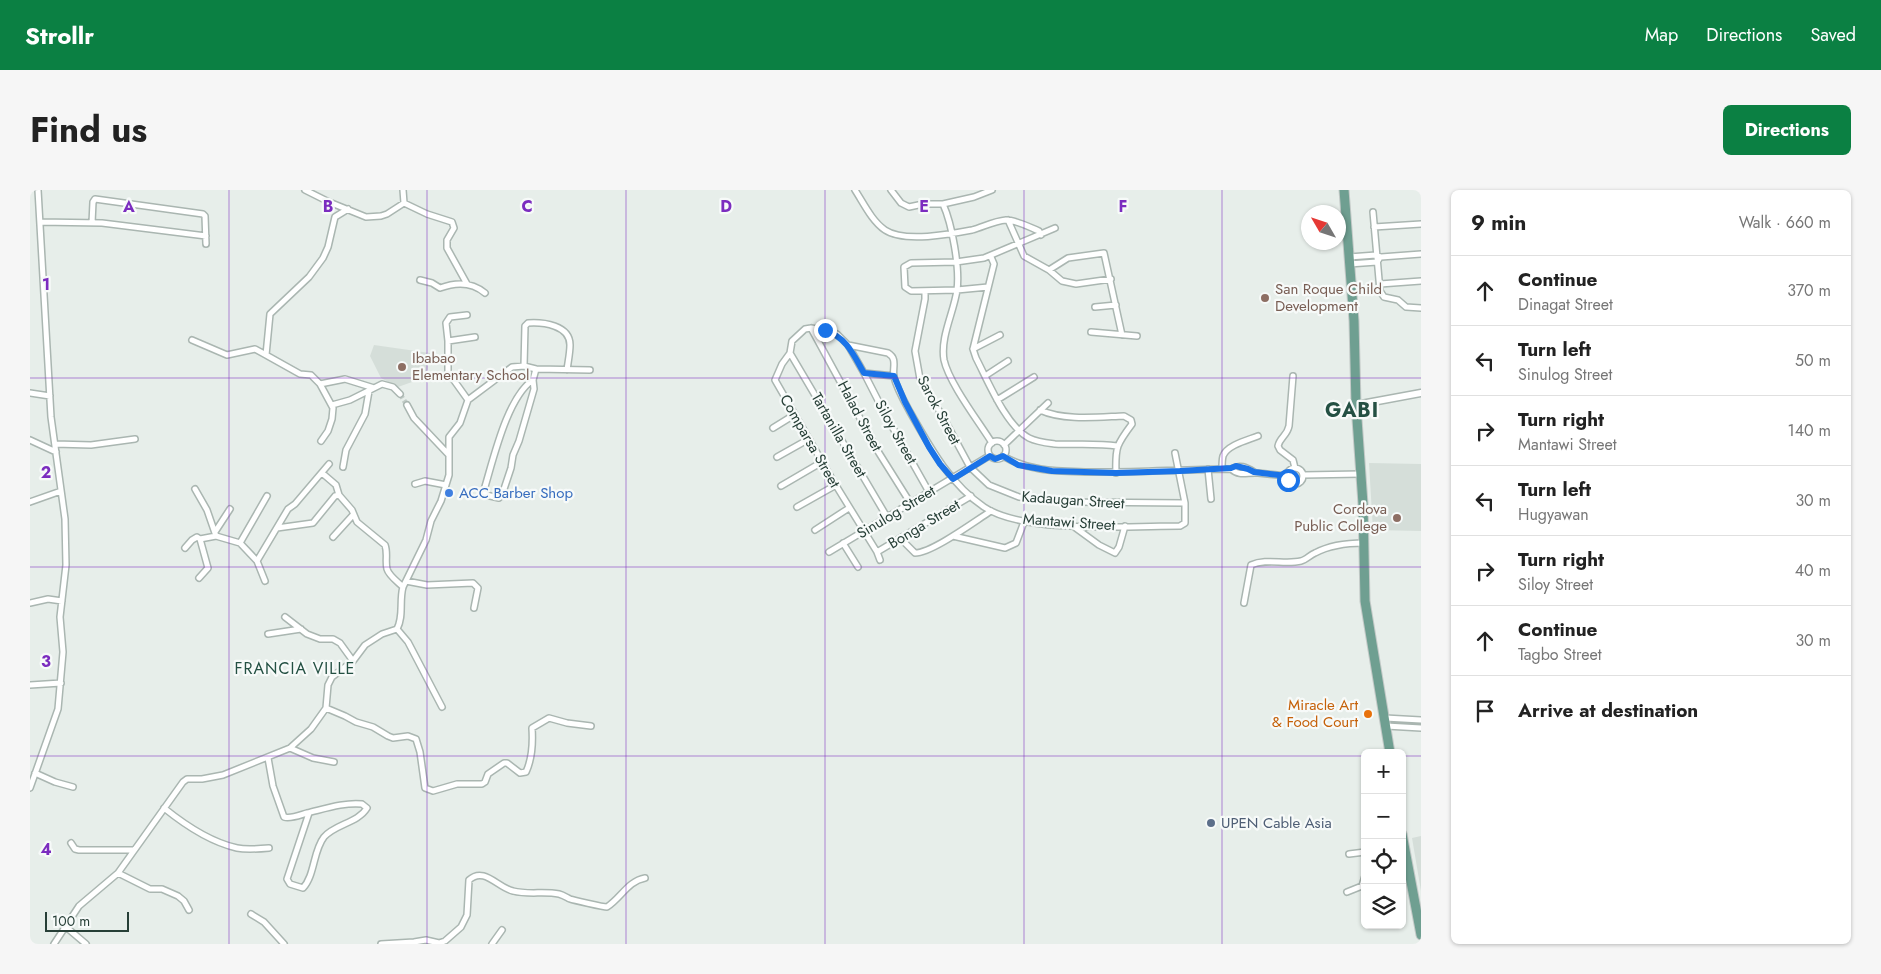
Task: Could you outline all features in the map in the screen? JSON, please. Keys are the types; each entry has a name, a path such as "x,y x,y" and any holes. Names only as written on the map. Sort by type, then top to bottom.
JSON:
{"main road":[{"path":"1344,190 1354,321 1365,601 1389,749"},
{"path":"1403,839 1421,935"}],"street":[{"path":"30,788 58,709 64,652 60,617 66,565 66,519 51,417 38,190"},
{"path":"305,190 366,216 381,216 399,207 404,202 403,190"},
{"path":"855,190 870,214 885,230 901,236 918,237 974,230 1008,220 1039,231 1041,234"},
{"path":"891,190 904,205 909,206 943,204 974,197 992,190"},
{"path":"92,223 92,202 95,199 203,214 205,216 206,244"},
{"path":"404,202 427,214 452,222 454,228 447,240 447,248 467,284"},
{"path":"943,204 956,262 957,290 944,344 944,360 951,379 992,442"},
{"path":"266,356 270,314 313,270 328,247 335,217 348,209"},
{"path":"1373,212 1380,291 1384,297 1398,300 1406,307 1421,308"},
{"path":"1008,220 1024,256 1050,270 1062,281 1076,284 1111,279"},
{"path":"40,222 92,223 206,236"},
{"path":"1374,227 1421,224"},
{"path":"988,287 925,292 911,291 905,288 904,267 911,263 956,262 991,257 1055,228"},
{"path":"1050,270 1068,258 1104,253 1122,334"},
{"path":"1349,261 1421,254"},
{"path":"991,257 994,264 973,349 997,400 1018,430 1034,441 1056,444 1074,443 1117,446"},
{"path":"420,280 432,283 440,288 448,285 473,285 485,293"},
{"path":"1380,284 1421,281"},
{"name":"Sarok Street","path":"925,292 915,351 920,379 970,467"},
{"path":"1095,307 1116,304"},
{"path":"466,315 450,317 446,323 448,372 468,400"},
{"path":"524,366 525,326 528,323 546,324 560,328 568,338 570,343 567,370"},
{"path":"811,328 837,334 848,345"},
{"name":"Comparsa Street","path":"811,328 804,329 798,333 792,341 790,353 782,364 775,380 880,560"},
{"name":"Halad Street","path":"811,328 879,452 911,504"},
{"path":"1091,332 1137,336"},
{"path":"973,349 1000,335"},
{"path":"448,341 475,337"},
{"path":"192,340 227,355 255,349 300,374 311,375 320,384 332,405 332,419 328,431 321,441"},
{"name":"Siloy Street","path":"848,345 929,492"},
{"name":"Mantawi Street","path":"848,345 890,354 894,362 894,376 905,402 940,464 971,496 991,511 1024,522 1072,525 1180,526 1185,523 1185,504 1175,452"},
{"name":"Tartanilla Street","path":"790,353 887,517"},
{"path":"985,376 1008,361"},
{"path":"54,944 79,906 118,873 177,789 187,779 202,779 224,775 290,748 311,729 326,708 329,680 354,661 365,645 382,634 397,629 401,620 401,595 404,584 426,540 428,529 446,485 450,466 448,454 450,434 460,422 468,400 512,367 590,370"},
{"path":"533,380 528,384 509,413 484,490 486,495 499,498 502,495 534,389 533,380 536,369"},
{"path":"864,373 894,376"},
{"path":"1292,376 1288,433 1278,442 1278,446 1280,450 1293,460 1295,468"},
{"path":"997,400 1034,377"},
{"path":"320,384 345,379 372,390"},
{"path":"332,405 342,404 382,384 394,387 400,394"},
{"path":"343,467 346,450 365,414 372,390"},
{"path":"30,393 50,396"},
{"path":"1356,405 1421,393"},
{"path":"1004,445 1048,403"},
{"path":"407,406 414,418 448,454"},
{"path":"1040,410 1048,414 1067,416 1124,416 1131,420 1132,424 1117,446 1115,454 1116,473"},
{"path":"774,428 794,415"},
{"path":"1222,469 1225,452 1238,444 1258,436"},
{"path":"55,444 91,445 134,439"},
{"path":"777,457 809,439"},
{"path":"30,440 56,452"},
{"path":"997,441 1004,445 1006,450 1003,456 995,459 990,456 988,449 992,442 997,441"},
{"name":"Sinulog Street","path":"829,552 990,456"},
{"path":"1003,456 1018,465 1052,471 1116,473 1231,468 1239,474 1247,475 1254,472 1287,476"},
{"path":"781,486 822,462"},
{"path":"257,561 288,509 329,464"},
{"name":"Kadaugan Street","path":"970,467 990,485 1018,498 1072,502 1185,504"},
{"path":"1295,468 1300,470 1303,475"},
{"path":"1287,476 1290,470 1295,468"},
{"path":"1208,469 1211,499"},
{"path":"322,473 336,485 339,495 343,497 357,522 385,545 389,574 404,584 473,583 478,588 474,608"},
{"path":"1303,475 1361,474"},
{"path":"1287,476 1290,482 1295,484 1300,481 1303,475"},
{"path":"415,484 425,481 446,485"},
{"path":"797,508 836,485"},
{"path":"195,489 207,510 216,534"},
{"path":"30,501 61,491"},
{"path":"276,528 312,523 335,496 339,495"},
{"path":"240,543 266,496"},
{"name":"Bonga Street","path":"876,552 971,496"},
{"path":"815,530 849,508"},
{"path":"216,534 230,509"},
{"path":"900,538 915,553 922,553 991,511"},
{"path":"333,537 353,515"},
{"path":"952,536 1005,548 1016,543 1024,522"},
{"path":"1072,525 1099,545 1115,553 1120,547 1126,526"},
{"path":"185,548 194,538 216,534 240,543 257,561 265,580"},
{"path":"199,578 208,568 200,538"},
{"path":"843,543 858,566"},
{"path":"1244,603 1251,565 1259,561 1283,563 1302,561 1316,552 1344,543 1364,543"},
{"path":"30,604 48,599 62,602"},
{"path":"285,617 314,637 333,639 340,643 354,661"},
{"path":"268,634 301,629"},
{"path":"397,629 408,642 442,707"},
{"path":"30,685 60,683"},
{"path":"326,708 356,722 373,727 393,738 408,736 416,740 420,752 425,788 433,791 457,784 482,784 485,782 488,774 507,762 520,773 526,772 532,748 532,728 550,718 567,723 591,726"},
{"path":"1385,722 1421,720"},
{"path":"1385,722 1421,728"},
{"path":"290,748 313,758 334,762"},
{"path":"268,758 273,786 282,815 288,818 309,813 355,803 362,804 367,808 358,817 332,831 322,839 308,881 303,888 290,884 287,879 309,813"},
{"path":"35,774 73,787"},
{"path":"164,808 190,828 220,842 238,848 269,848"},
{"path":"71,843 75,849 79,850 133,850"},
{"path":"1349,854 1361,852"},
{"path":"118,873 128,880 150,889 162,889 178,896 184,901 189,910"},
{"path":"381,944 426,940 439,943 445,942 461,927 467,915 469,880 475,875 491,879 503,888 513,891 560,894 570,899 607,908 626,891 632,882 644,878"},
{"path":"1347,892 1362,886 1363,884"},
{"path":"251,914 264,922 284,944"},
{"path":"66,926 86,944"},
{"path":"492,944 502,930"}],"shaded area":[{"name":"Ibabao Elementary School","path":"374,345 430,353 426,377 398,387 381,378 370,356"},
{"path":"1369,463 1421,464 1421,531 1373,530"},
{"path":"1421,836 1421,891 1412,838"}],"tunnel":[{"path":"400,394 407,405"}],"place":[{"name":"San Roque Child Development","path":"1265,298"},
{"name":"Ibabao Elementary School","path":"402,367"},
{"name":"ACC Barber Shop","path":"449,493"},
{"name":"Cordova Public College","path":"1397,518"},
{"name":"Miracle Art & Food Court","path":"1368,714"},
{"name":"UPEN Cable Asia","path":"1211,823"}],"district":[{"name":"GABI","path":"1352,410"},
{"name":"FRANCIA VILLE","path":"295,668"}],"route":[{"path":"825,330 837,334 848,345 864,373 894,376 905,402 929,447 953,479 990,456 998,459 1003,456 1018,465 1052,471 1116,473 1180,471 1241,466 1254,472 1287,476 1288,480"}]}
